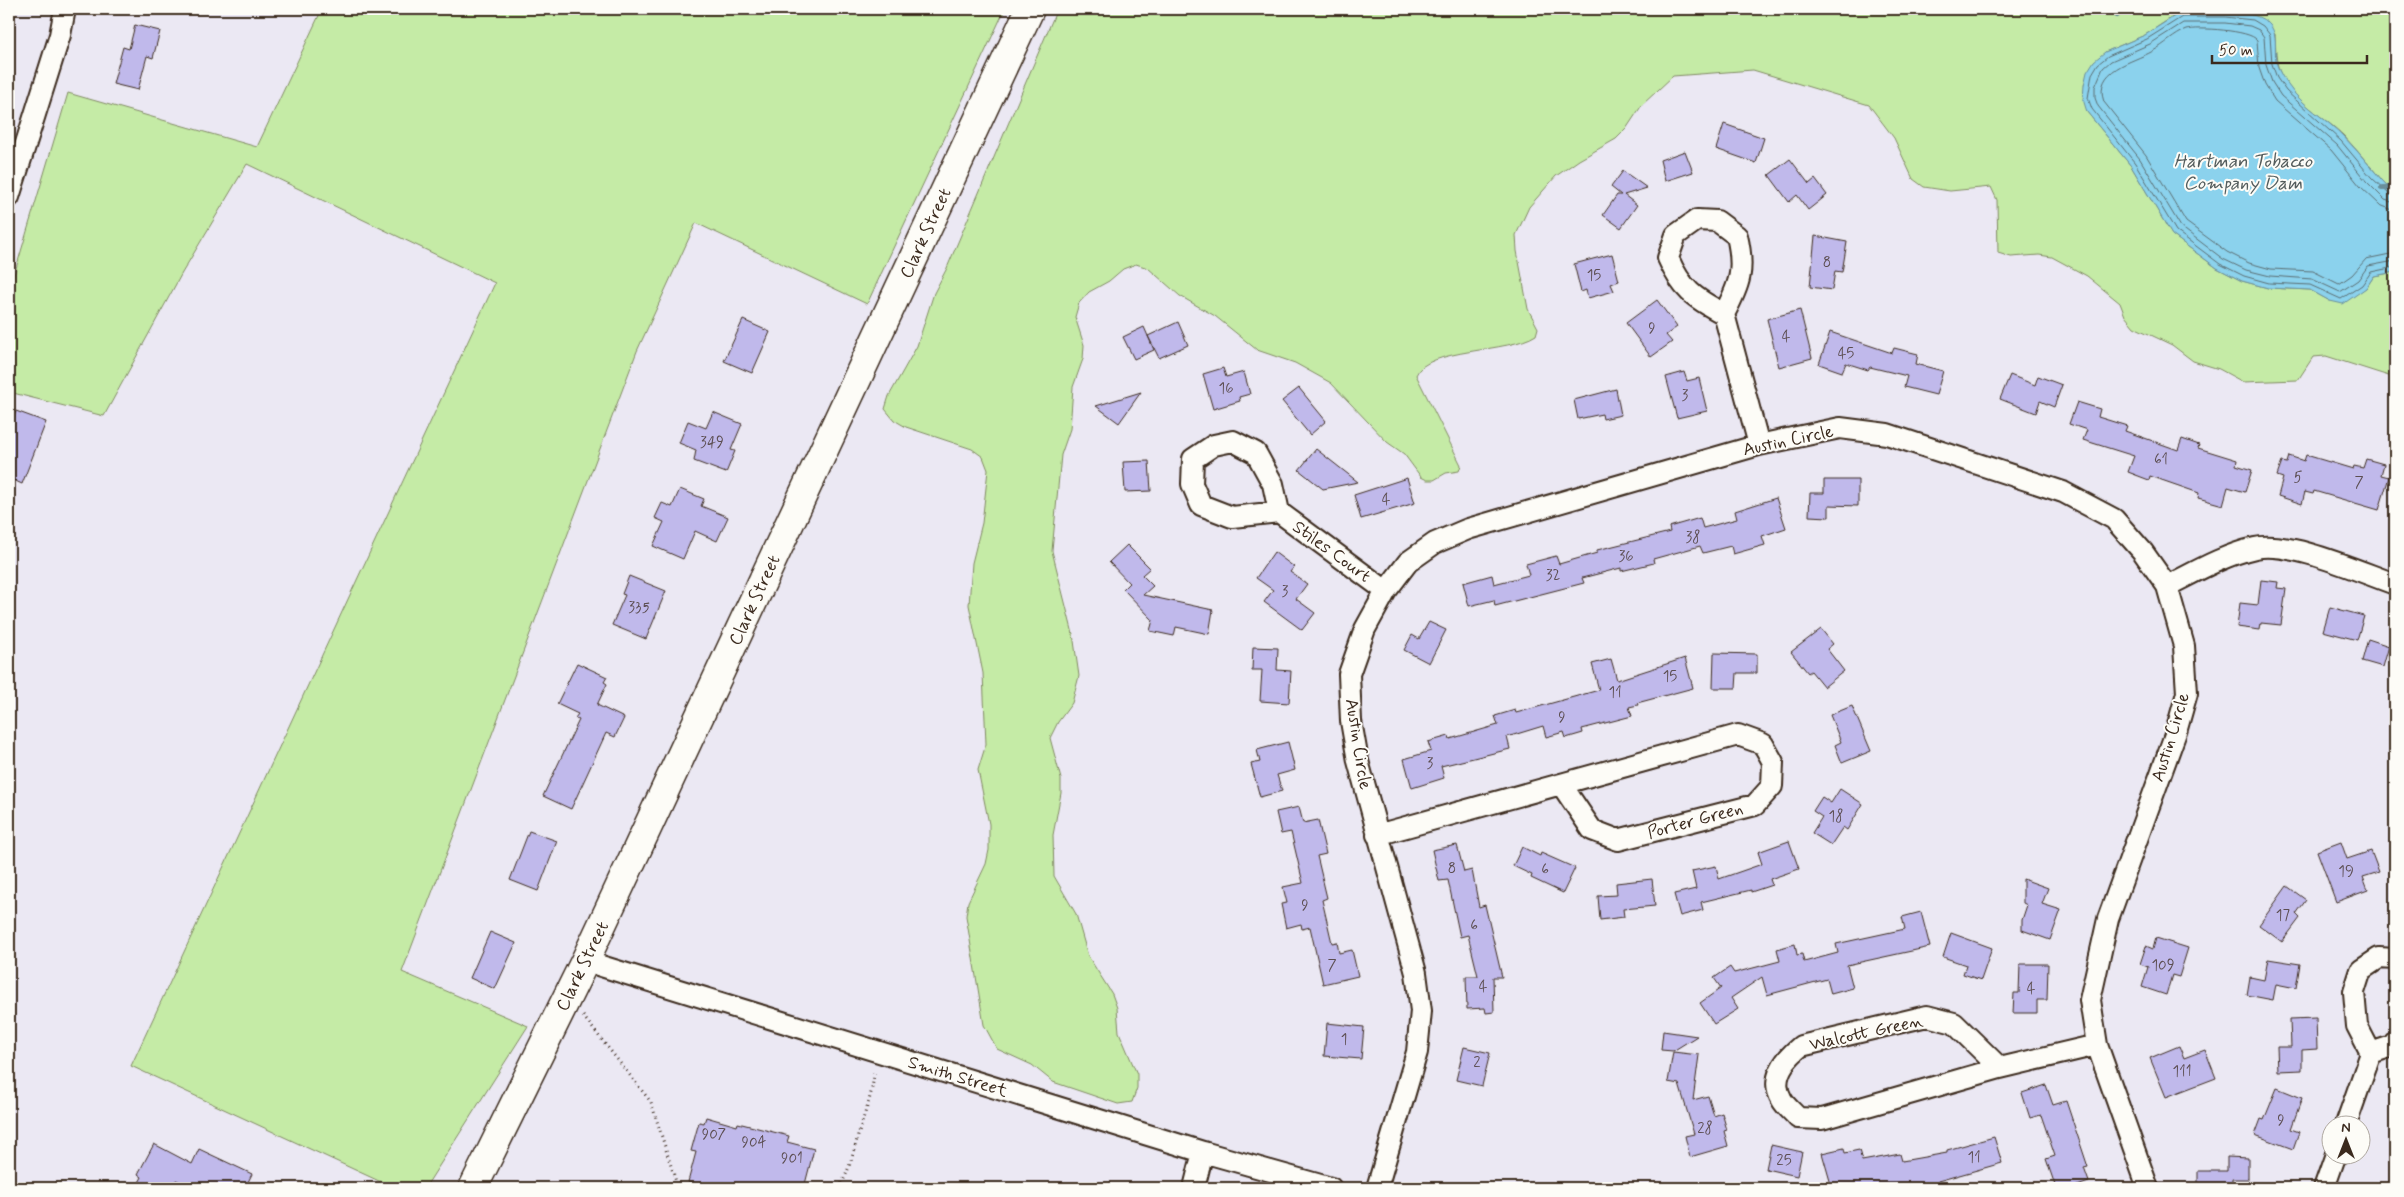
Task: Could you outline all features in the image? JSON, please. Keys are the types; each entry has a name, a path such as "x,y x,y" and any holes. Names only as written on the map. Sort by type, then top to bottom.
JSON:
{"main road":[{"name":"Clark Street","path":"473,1188 585,961 1030,9"}],"street":[{"path":"9,197 60,35 65,9"},
{"path":"1724,314 1697,299 1678,280 1668,258 1676,235 1697,220 1717,221 1737,236 1742,258 1736,290 1724,314 1759,445"},
{"name":"Austin Circle","path":"1377,1188 1418,1052 1421,1011 1416,973 1377,835 1358,761 1351,721 1349,674 1365,629 1386,591 1408,562 1435,543 1468,529 1759,445 1840,428 1887,434 2063,492 2114,519 2143,552 2167,586 2184,646 2187,693 2176,732 2108,919 2090,1000 2097,1045 2148,1188"},
{"name":"Stiles Court","path":"1279,512 1232,517 1201,505 1192,484 1193,458 1214,445 1233,441 1256,453 1273,484 1279,512 1386,591"},
{"path":"2167,586 2223,559 2256,547 2293,549 2395,584"},
{"name":"Porter Green","path":"1377,835 1560,784 1738,735 1764,744 1773,762 1772,786 1755,805 1618,840 1592,830 1560,784"},
{"path":"2350,1114 2371,1053 2357,1026 2354,992 2361,970 2379,958 2395,959"},
{"name":"Smith Street","path":"585,961 1203,1152 1332,1188"},
{"name":"Walcott Green","path":"2000,1068 1954,1023 1927,1016 1800,1046 1786,1059 1777,1078 1781,1099 1798,1118 1822,1119 2000,1068 2097,1045"},
{"path":"2371,1053 2392,1046 2395,1042"},
{"path":"1194,1188 1203,1152"},
{"path":"2324,1188 2332,1164"}],"path":[{"path":"583,1016 651,1102 678,1188"},
{"path":"839,1188 847,1175 860,1126 871,1098 874,1073"}],"green space":[{"path":"322,9 1005,9 867,304 696,223 637,351 402,972 528,1026 425,1188 394,1188 131,1066 495,283 247,164 182,273 104,416 9,392 9,292 68,93 257,147"},
{"path":"1057,9 2395,9 2395,194 2344,136 2301,101 2286,84 2278,65 2275,34 2226,12 2180,12 2145,35 2105,52 2087,112 2131,166 2172,235 2217,268 2242,281 2268,288 2310,290 2330,301 2366,288 2374,276 2395,272 2395,378 2326,356 2313,357 2298,380 2243,382 2219,369 2193,361 2172,345 2134,327 2125,316 2120,303 2087,276 2052,257 2039,255 2011,257 1998,253 1997,200 1991,187 1950,191 1924,187 1913,179 1894,138 1869,105 1753,70 1673,76 1642,105 1626,129 1616,139 1579,160 1556,176 1529,207 1516,235 1517,251 1528,309 1538,328 1536,335 1524,341 1451,355 1435,360 1423,366 1416,375 1461,465 1459,471 1446,473 1434,480 1427,480 1421,477 1404,454 1387,442 1331,383 1295,363 1257,350 1215,316 1180,296 1148,268 1136,264 1123,269 1109,281 1089,292 1079,303 1075,317 1084,345 1083,359 1073,387 1070,429 1061,455 1052,551 1073,634 1079,676 1072,703 1058,722 1050,738 1061,779 1061,793 1053,835 1054,876 1076,914 1088,956 1112,994 1117,1008 1119,1032 1137,1074 1137,1088 1132,1102 1118,1104 1053,1082 1032,1065 997,1049 984,1025 966,916 968,902 986,864 989,850 989,824 978,770 986,744 983,673 969,605 972,563 982,523 988,470 983,457 972,449 906,427 894,420 885,409 889,396 917,346 934,293 947,268"}],"water":[{"name":"Hartman Tobacco Company Dam","path":"2181,12 2238,12 2259,17 2271,26 2275,35 2277,64 2293,92 2344,137 2395,194 2395,272 2374,276 2366,288 2343,304 2330,301 2310,290 2268,288 2242,281 2217,268 2172,235 2131,166 2087,112 2083,99 2087,72 2094,61 2105,52 2145,35"}],"building":[{"path":"135,25 160,31 153,58 147,56 138,90 113,84 123,47 129,49"},
{"path":"1724,124 1764,138 1756,163 1716,149"},
{"path":"1685,151 1693,172 1665,181 1660,160"},
{"path":"1790,159 1809,184 1815,179 1827,195 1808,210 1797,195 1789,202 1769,175"},
{"path":"1623,171 1647,188 1624,195 1637,205 1621,228 1603,215 1617,195 1621,195 1611,187"},
{"path":"1815,236 1847,242 1842,272 1835,271 1832,290 1810,287"},
{"path":"1612,254 1619,281 1611,284 1614,291 1588,298 1586,290 1581,292 1574,264"},
{"path":"1657,300 1677,327 1666,335 1672,342 1651,357 1626,323"},
{"path":"1800,310 1812,358 1779,367 1767,319"},
{"path":"743,320 770,332 752,373 724,361"},
{"path":"1178,322 1188,345 1159,358 1148,336"},
{"path":"1144,327 1154,350 1134,359 1123,337"},
{"path":"1830,332 1892,353 1894,348 1918,354 1916,364 1943,371 1936,395 1904,387 1907,376 1870,367 1868,370 1846,363 1842,372 1819,364"},
{"path":"1223,368 1226,377 1244,372 1250,394 1239,397 1240,401 1213,409 1203,374"},
{"path":"1684,372 1687,381 1699,378 1707,411 1677,418 1666,377"},
{"path":"2010,375 2035,385 2038,376 2062,385 2054,407 2040,401 2036,413 2000,399"},
{"path":"1299,388 1326,421 1310,435 1282,401"},
{"path":"1616,389 1621,415 1603,419 1602,414 1578,419 1574,400"},
{"path":"1141,392 1119,423 1096,406"},
{"path":"2077,402 2100,409 2098,417 2127,426 2125,431 2178,450 2182,439 2199,445 2198,448 2237,460 2236,465 2252,470 2245,492 2228,487 2223,505 2198,498 2199,493 2150,476 2149,480 2128,472 2134,456 2083,440 2087,430 2069,424"},
{"path":"16,411 46,422 22,484 9,478 9,431"},
{"path":"713,412 742,424 731,450 735,451 726,473 694,461 696,450 679,443 688,421 706,428"},
{"path":"1316,449 1358,482 1323,489 1299,470"},
{"path":"2306,455 2353,469 2354,466 2363,468 2366,459 2384,464 2381,475 2389,477 2379,510 2314,491 2313,494 2305,492 2302,504 2278,496 2283,478 2277,476 2282,462 2287,463 2289,456 2304,461"},
{"path":"1149,461 1151,491 1125,492 1123,462"},
{"path":"1407,478 1415,503 1361,519 1354,495"},
{"path":"1824,480 1858,480 1858,506 1829,505 1829,517 1809,516 1810,493 1824,493"},
{"path":"680,489 704,499 701,506 728,517 717,541 695,531 683,559 653,546 664,522 655,518 662,503 672,507"},
{"path":"1776,498 1786,528 1762,536 1765,545 1733,554 1731,546 1703,553 1700,546 1653,559 1654,563 1621,571 1621,568 1582,578 1584,583 1495,606 1494,600 1469,606 1463,583 1492,575 1494,584 1529,575 1526,564 1556,556 1559,564 1597,553 1597,550 1670,532 1669,527 1700,518 1703,528 1737,519 1735,511"},
{"path":"1127,545 1150,568 1142,575 1153,586 1143,595 1213,610 1209,634 1176,627 1174,636 1150,631 1153,620 1123,589 1129,583 1109,562"},
{"path":"1274,552 1294,567 1290,572 1307,584 1296,599 1315,613 1302,630 1264,602 1273,590 1256,578"},
{"path":"629,576 666,591 646,639 612,625 625,595 622,594"},
{"path":"2261,580 2278,582 2277,588 2286,589 2281,625 2261,623 2260,630 2237,627 2240,603 2258,605"},
{"path":"2330,607 2364,616 2357,640 2323,631"},
{"path":"1429,622 1446,630 1429,663 1404,650 1412,635 1419,639"},
{"path":"1821,629 1833,644 1827,649 1844,671 1824,687 1811,671 1808,673 1791,652"},
{"path":"2368,639 2389,646 2383,667 2362,661"},
{"path":"1253,647 1278,648 1277,670 1291,671 1289,703 1260,701 1262,670 1252,670"},
{"path":"1714,653 1757,654 1757,673 1737,673 1736,688 1713,688"},
{"path":"1685,658 1693,688 1637,703 1638,705 1629,707 1632,716 1582,729 1583,733 1566,738 1564,732 1546,737 1543,726 1507,737 1510,749 1441,766 1444,778 1412,788 1404,759 1431,751 1428,742 1449,736 1450,739 1498,725 1495,716 1515,710 1516,713 1599,690 1592,664 1611,659 1617,680"},
{"path":"577,663 607,677 604,682 607,684 597,705 624,718 615,737 606,733 571,809 543,796 579,720 575,718 578,714 557,704"},
{"path":"1852,706 1871,751 1842,763 1835,745 1841,742 1830,715"},
{"path":"1288,742 1295,770 1277,775 1282,791 1260,797 1251,764 1260,762 1257,750"},
{"path":"1840,789 1863,804 1847,830 1843,827 1831,845 1812,833 1822,817 1813,811 1822,797 1831,803"},
{"path":"1299,807 1303,823 1318,820 1326,854 1317,856 1327,898 1322,900 1332,943 1337,942 1339,953 1352,950 1358,976 1323,984 1310,927 1302,929 1301,924 1286,928 1281,904 1287,903 1283,887 1303,883 1291,832 1281,834 1276,812"},
{"path":"529,831 557,841 538,891 510,880"},
{"path":"1789,841 1799,869 1770,879 1772,885 1751,892 1751,890 1701,902 1703,910 1680,916 1674,894 1696,889 1692,871 1716,866 1719,879 1762,864 1758,852"},
{"path":"2341,842 2347,859 2371,851 2379,872 2363,877 2368,890 2336,902 2317,851"},
{"path":"1457,845 1464,872 1472,870 1479,907 1485,905 1502,977 1493,977 1494,1012 1486,1013 1485,1008 1467,1009 1466,976 1478,976 1468,935 1460,937 1448,880 1439,881 1432,850"},
{"path":"1522,847 1540,856 1541,853 1575,868 1563,893 1531,878 1532,875 1513,866"},
{"path":"1652,879 1655,906 1623,909 1624,917 1600,920 1598,896 1617,895 1616,883"},
{"path":"2023,879 2048,888 2042,904 2061,910 2050,940 2022,930 2022,920 2027,905 2023,903"},
{"path":"2287,886 2306,900 2296,914 2300,918 2282,942 2259,925"},
{"path":"1921,912 1930,947 1847,965 1853,988 1831,994 1827,979 1767,995 1762,977 1731,998 1738,1009 1714,1024 1700,1003 1721,988 1714,978 1730,967 1734,973 1780,961 1777,949 1795,944 1797,955 1802,954 1804,962 1838,953 1836,944 1905,929 1902,917"},
{"path":"490,932 516,943 495,989 470,978"},
{"path":"1951,933 1992,948 1981,980 1963,974 1966,965 1943,957"},
{"path":"2156,938 2188,948 2179,977 2172,975 2166,995 2142,987 2148,967 2140,964 2146,946 2153,949"},
{"path":"2268,959 2300,964 2296,988 2276,984 2273,1000 2247,995 2250,977 2264,980"},
{"path":"2020,964 2048,964 2047,1000 2037,1000 2037,1013 2013,1013 2014,993 2019,993"},
{"path":"2316,1018 2317,1049 2302,1050 2302,1070 2278,1071 2277,1047 2291,1047 2290,1019"},
{"path":"1327,1023 1364,1027 1361,1059 1324,1056"},
{"path":"1663,1031 1697,1036 1673,1051 1661,1050"},
{"path":"2179,1046 2184,1058 2205,1050 2216,1078 2166,1097 2150,1058"},
{"path":"1464,1047 1490,1053 1482,1086 1456,1080"},
{"path":"1673,1052 1699,1055 1693,1100 1708,1096 1714,1116 1722,1113 1727,1130 1724,1131 1728,1146 1690,1157 1685,1136 1694,1134 1679,1084 1668,1082"},
{"path":"2046,1085 2053,1105 2066,1101 2088,1167 2084,1168 2089,1182 2071,1188 2056,1188 2046,1159 2055,1156 2041,1115 2030,1118 2022,1093"},
{"path":"2277,1088 2302,1098 2291,1129 2299,1132 2293,1149 2255,1135 2261,1119 2264,1120"},
{"path":"706,1117 737,1126 738,1123 789,1136 787,1142 814,1149 804,1188 712,1188 688,1182 696,1152 691,1151 699,1122 704,1123"},
{"path":"1994,1137 2002,1163 1938,1181 1939,1183 1922,1186 1922,1188 1832,1188 1822,1153 1844,1148 1845,1153 1859,1150 1862,1161 1900,1154 1902,1161 1947,1153 1947,1150"},
{"path":"154,1144 192,1164 199,1149 252,1174 245,1188 194,1188 176,1180 171,1188 136,1188 142,1177 138,1174"},
{"path":"1771,1145 1802,1152 1797,1176 1766,1169"},
{"path":"2227,1157 2248,1158 2248,1179 2232,1179 2232,1188 2198,1188 2198,1171 2227,1171"}],"waterway":[{"path":"2114,9 2117,15"},
{"path":"2382,188 2395,188"}]}
